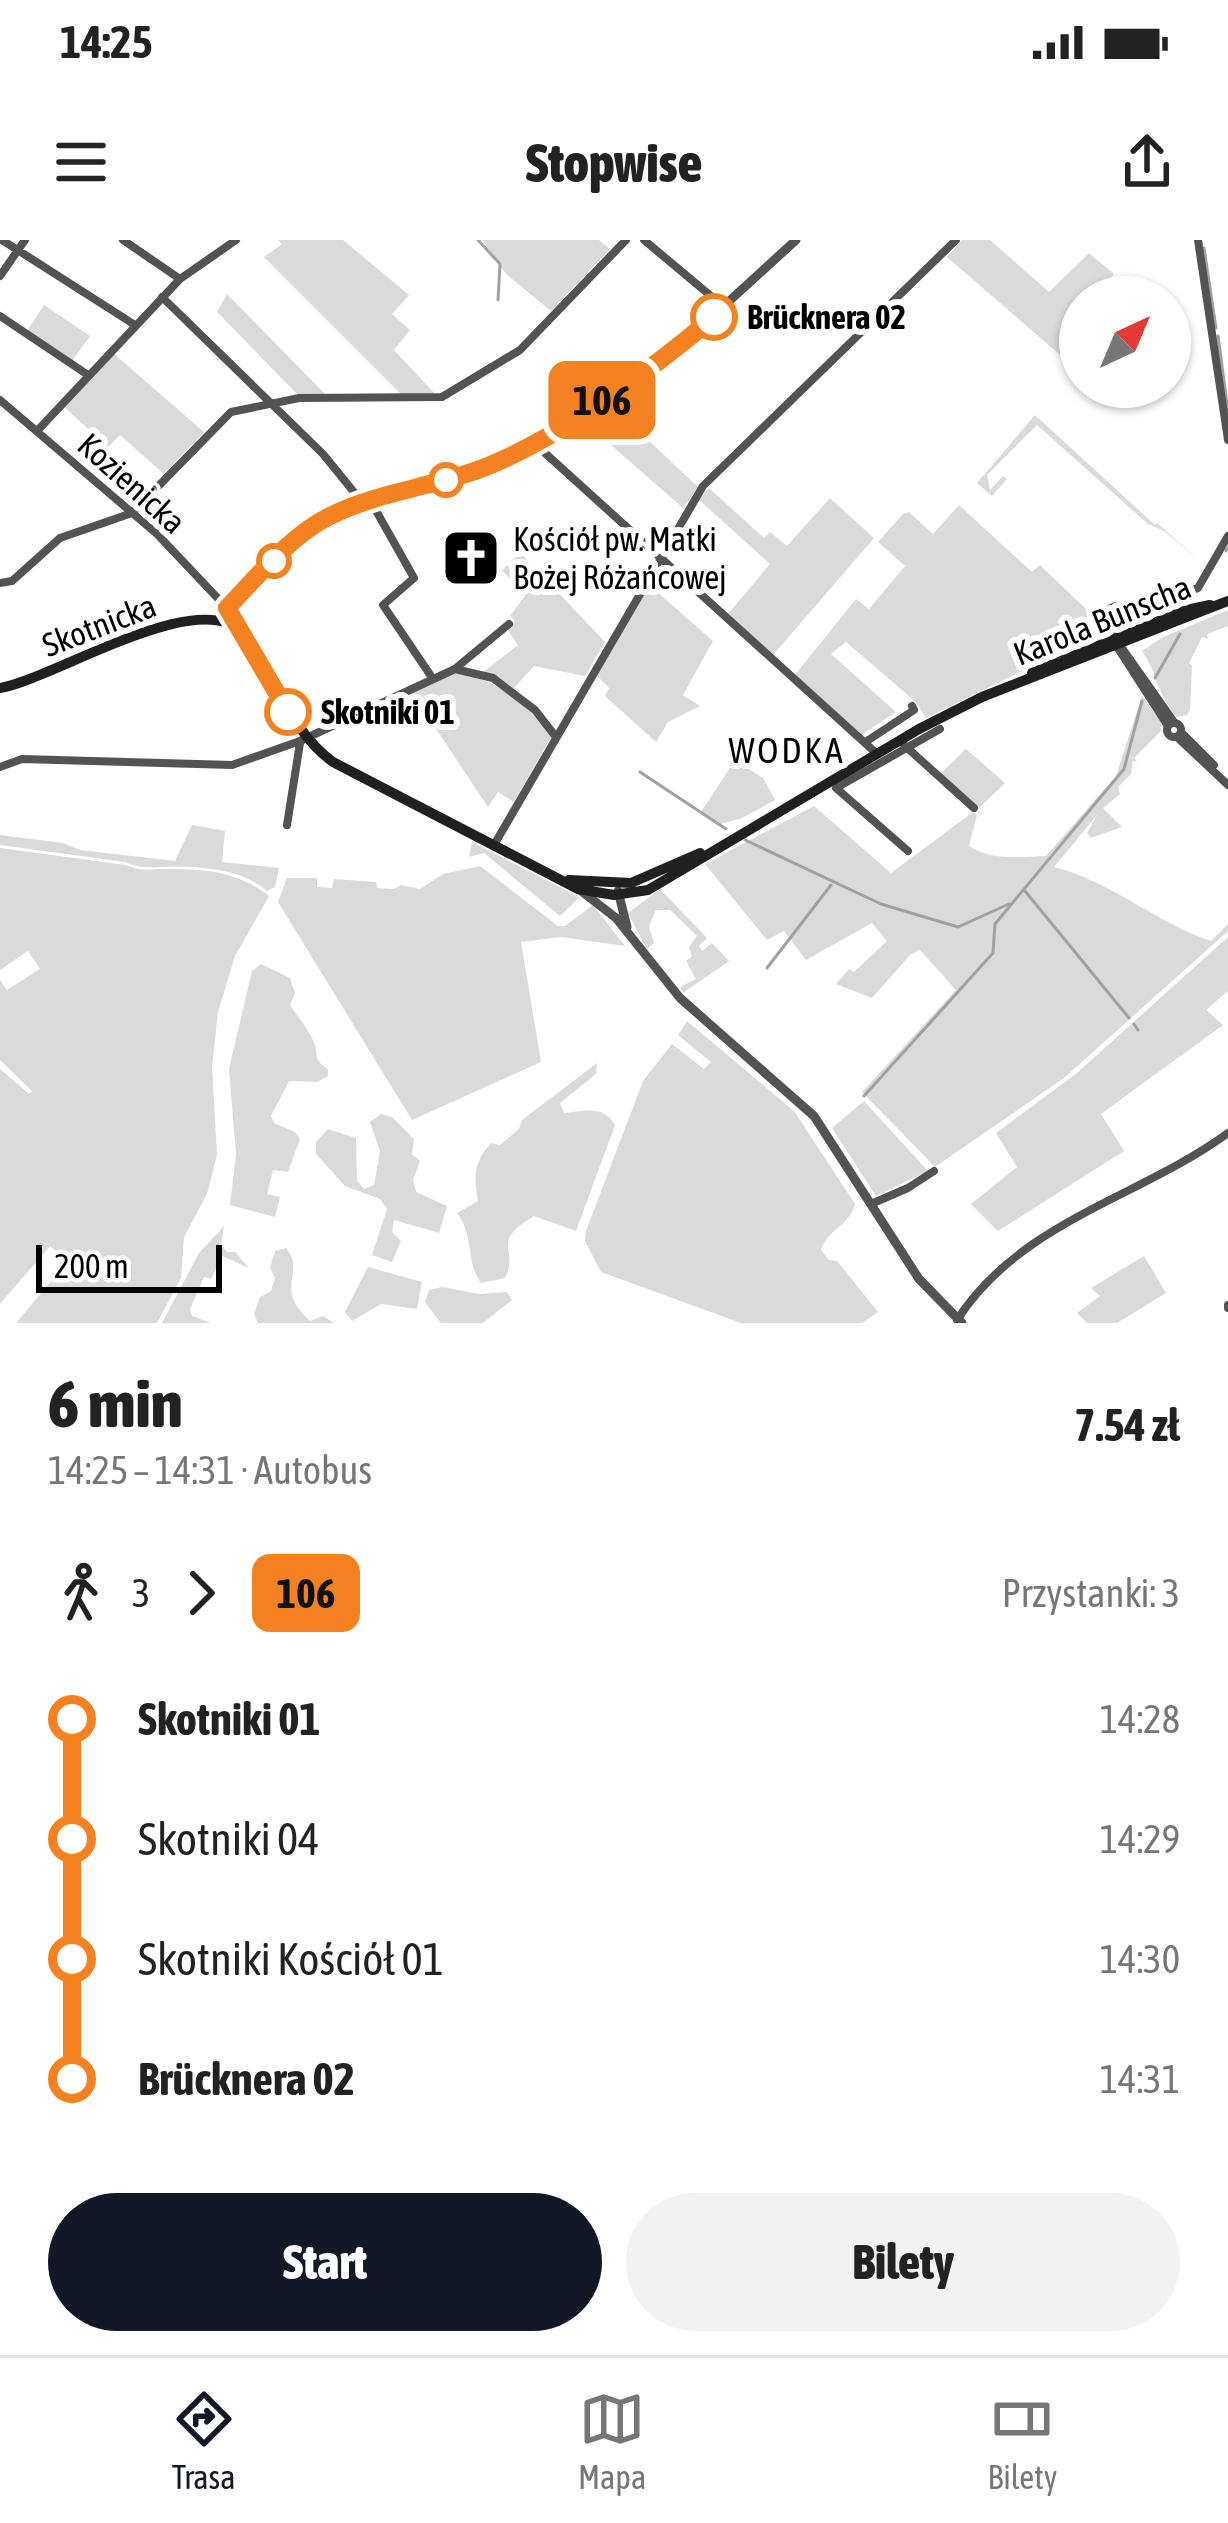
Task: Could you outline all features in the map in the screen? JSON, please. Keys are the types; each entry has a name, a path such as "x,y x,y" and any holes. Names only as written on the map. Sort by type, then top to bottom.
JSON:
{"main road":[{"name":"Karola Bunscha","path":"578,889 617,892 719,845 876,753 903,744 1054,662 1118,643 1186,610 1224,602"},
{"path":"225,614 242,632 303,740 340,767 578,889"},
{"name":"Skotnicka","path":"0,688 30,681 153,630 225,614"},
{"path":"560,878 617,892"}],"street":[{"path":"2,240 22,244 136,326"},
{"path":"123,240 180,279"},
{"path":"38,431 180,279 236,240"},
{"path":"0,583 12,581 60,538 132,513 231,412 299,398 442,397 520,350 626,240"},
{"path":"644,240 725,308"},
{"path":"225,614 310,527 366,501 478,471 535,444 662,359 725,308 796,240"},
{"path":"494,845 659,556 706,483 956,240"},
{"path":"1198,240 1228,440"},
{"path":"0,276 22,244"},
{"path":"162,297 369,504 414,578 383,605 433,679"},
{"path":"0,316 88,375"},
{"name":"Kozienicka","path":"0,400 157,533 225,614"},
{"path":"535,444 876,753"},
{"path":"1228,536 1198,588 1144,608 1106,609 1103,615 1171,724 1180,725 1179,734 1228,782"},
{"path":"0,766 22,759 223,766 303,740 455,669 509,624"},
{"path":"455,669 493,678 535,710 556,737"},
{"path":"867,741 914,710 912,706"},
{"path":"908,850 836,788 903,744 940,729"},
{"path":"287,825 303,740"},
{"path":"903,744 974,808"},
{"path":"578,889 616,918 680,998 814,1116 919,1279 959,1321 980,1286 1029,1247 1089,1208 1228,1133"},
{"path":"616,918 617,892"},
{"path":"617,892 632,937"},
{"path":"871,1204 934,1171"}],"shaded area":[{"path":"278,240 343,240 409,295 392,314 410,330 394,350 436,395 403,396 264,257 282,244"},
{"path":"482,240 599,240 610,249 551,311 506,274"},
{"path":"962,240 990,240 1049,292 1059,282 1059,354 947,257"},
{"path":"1089,253 1112,276 1065,276"},
{"path":"227,294 327,396 298,395 217,312"},
{"path":"44,305 90,336 72,361 27,331"},
{"path":"113,353 204,432 164,474 120,435 108,447 63,406"},
{"path":"1035,415 1201,562 1164,531 1148,524 1037,425 987,475 990,490 1003,476 1007,479 992,496 977,483"},
{"path":"628,421 698,487 683,508 611,445"},
{"path":"709,488 764,538 770,532 787,546 830,498 874,538 773,655 728,614 770,564 699,500"},
{"path":"959,505 1032,572 1040,565 1086,609 1096,627 1099,621 1102,632 926,718 916,702 846,642 831,654 896,712 861,735 795,675 856,599 869,609 905,566 878,542 903,514 909,512 933,534"},
{"path":"521,553 605,642 585,676 534,666 513,689 483,672 518,645 507,629 525,596 502,570 507,565 522,584 535,571 529,565 520,574 510,562"},
{"path":"647,583 713,641 683,695 700,706 668,722 656,742 605,696 609,688 596,675"},
{"path":"1228,610 1228,626 1207,634 1208,639 1202,637 1189,663 1190,710 1176,717 1142,651 1163,637"},
{"path":"458,671 511,695 551,737 514,802 498,792 488,807 411,691"},
{"path":"1142,696 1161,722 1161,731 1134,758 1137,762 1133,761 1131,774 1118,787 1120,794 1103,808 1122,827 1091,838 1087,833 1097,815 1054,867 1095,882 1211,941 1228,924 1228,931 1064,1078 935,1167 862,1092 956,990 920,950 872,998 836,984 887,941 872,923 806,960 784,931 767,940 705,864 814,806 891,873 973,812 977,815 969,846 996,856 1046,856 1116,776"},
{"path":"966,749 1005,783 979,808 939,775"},
{"path":"735,760 763,778 775,800 740,819 719,824 701,812"},
{"path":"192,825 225,831 222,862 279,868 275,887 267,891 244,877 218,870 140,867 0,845 0,835 175,861"},
{"path":"472,842 579,898 560,916 484,853 469,857"},
{"path":"0,848 141,869 220,873 269,896 235,956 218,1012 212,1067 217,1155 207,1194 184,1237 181,1278 157,1323 16,1323 68,1261 50,1246 0,1304 0,1069 29,1094 32,1091 0,1060 0,980 7,990 40,969 28,951 0,970"},
{"path":"480,866 558,926 565,926 593,905 625,946 561,937 521,942 541,1062 412,1120 278,902 287,878 317,878 317,887 332,888 334,879 376,882 377,888 420,889 443,874"},
{"path":"660,889 707,938 699,946 702,951 712,943 729,961 683,993 680,987 696,979 686,961 697,936 670,910 656,910 649,926 654,943 647,949 628,913"},
{"path":"1228,937 1228,991 1206,1010 1223,1025 1101,1114 1124,1151 998,1231 971,1204 1017,1167 996,1133 1077,1073"},
{"path":"261,964 290,978 295,993 290,1005 312,1038 318,1060 328,1069 328,1076 317,1082 289,1081 271,1116 274,1123 300,1139 288,1172 273,1170 267,1194 280,1197 275,1217 230,1205 236,1154 229,1069 252,971"},
{"path":"687,1021 794,1111 855,1204 821,1250 829,1260 837,1261 878,1312 862,1323 741,1323 601,1272 585,1241 586,1231 643,1081 672,1044 704,1069 711,1062 678,1035"},
{"path":"597,1063 596,1074 560,1103 564,1113 599,1112 615,1125 576,1231 534,1216 512,1233 505,1278 481,1283 457,1213 478,1201 476,1177 481,1157 491,1143 500,1145 519,1129 522,1120"},
{"path":"864,1101 928,1171 876,1196 832,1128"},
{"path":"381,1114 392,1117 414,1139 412,1154 420,1161 413,1180 416,1192 447,1206 439,1233 394,1220 392,1232 401,1241 392,1262 372,1255 387,1209 380,1199 345,1186 316,1154 316,1142 328,1129 356,1138 357,1181 364,1189 374,1185 380,1151 370,1122"},
{"path":"224,1226 221,1245 249,1268 222,1256 211,1279 204,1277 190,1309 192,1316 211,1323 162,1323 199,1253"},
{"path":"286,1248 292,1257 291,1289 299,1309 310,1321 323,1316 334,1323 258,1323 254,1314 260,1297 271,1291 275,1278 270,1268 275,1251"},
{"path":"1144,1256 1166,1293 1117,1323 1087,1323 1077,1313 1100,1296 1091,1288"},
{"path":"368,1267 422,1282 417,1309 381,1304 352,1321 345,1312"},
{"path":"442,1287 480,1294 507,1292 512,1300 483,1323 441,1323 425,1302 429,1290"}],"waterway":[{"path":"478,240 500,264 498,300"},
{"path":"1204,248 1216,328"},
{"path":"1218,336 1228,411"},
{"path":"1155,678 1180,634"},
{"path":"864,1096 993,953 995,924 1124,769 1142,701"},
{"path":"640,772 726,829"},
{"path":"745,840 881,904 958,927 1009,904"},
{"path":"767,968 831,885"},
{"path":"1025,891 1129,1018"},
{"path":"1134,1024 1138,1030"}],"bus line":[{"name":"106","path":"288,712 227,608 291,543 346,508 478,471 535,444 662,359 714,317"}],"place":[{"name":"Brücknera 02","path":"714,317"},
{"name":"Kościół pw. Matki Bożej Różańcowej","path":"471,558"},
{"name":"Skotniki 01","path":"288,712"}],"district":[{"name":"WODKA","path":"787,750"}]}
